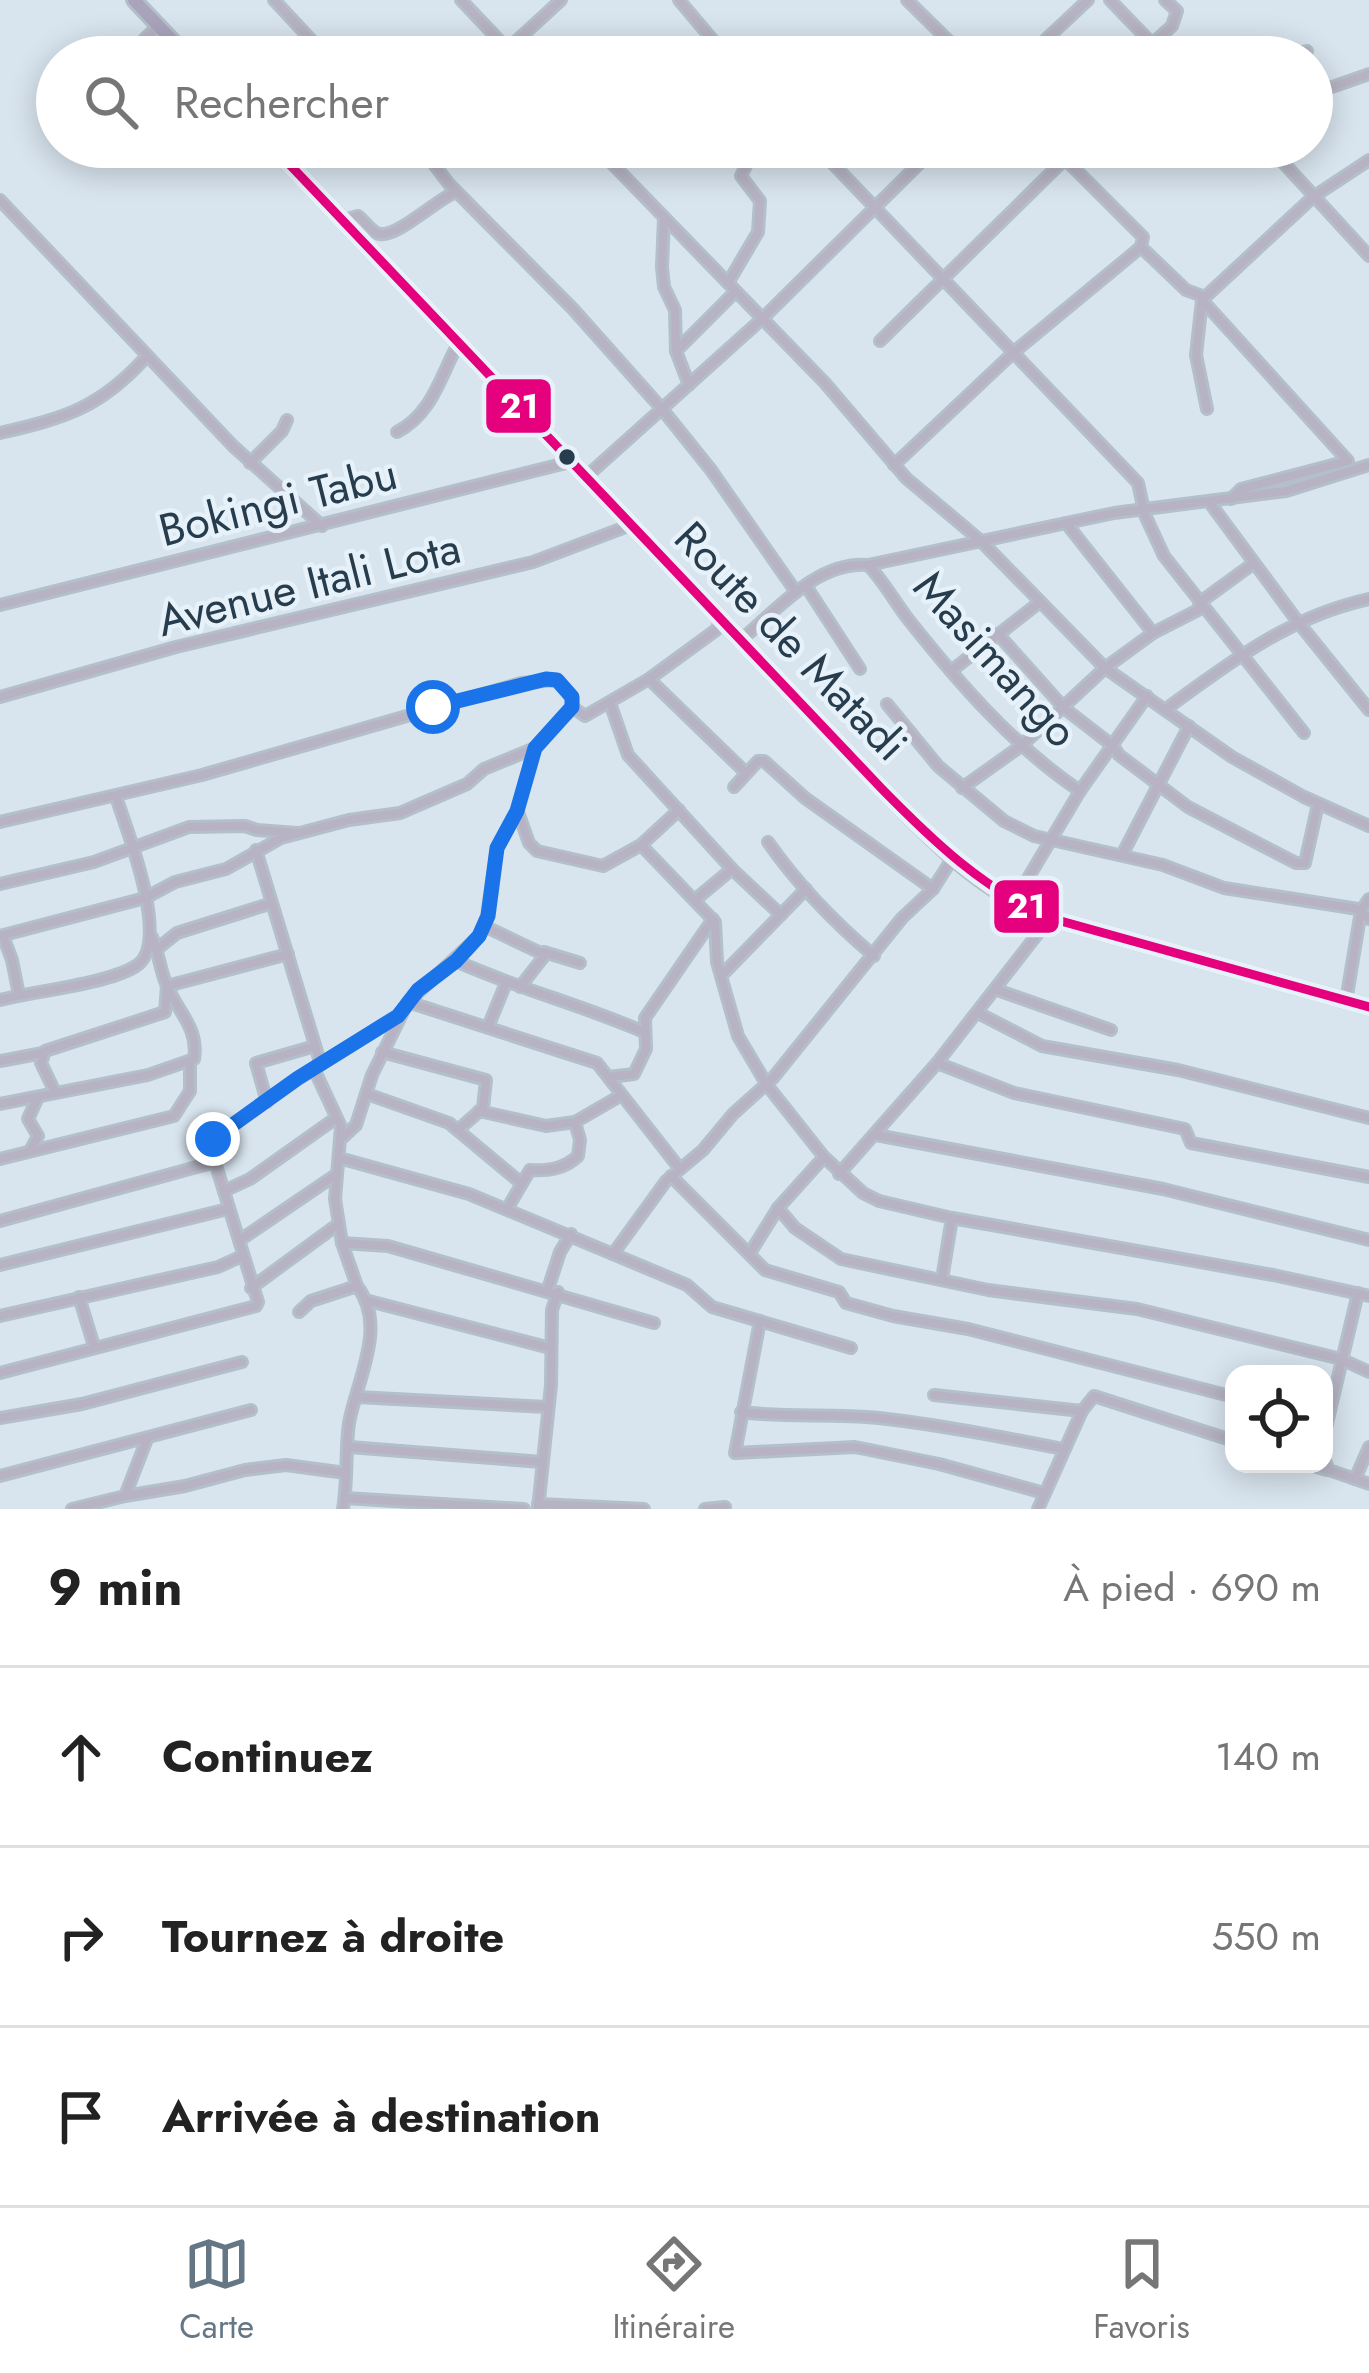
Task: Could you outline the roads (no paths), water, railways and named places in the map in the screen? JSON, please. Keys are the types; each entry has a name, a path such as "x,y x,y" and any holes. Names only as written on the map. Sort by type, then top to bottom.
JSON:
{"highway":[{"path":"134,0 168,36"},
{"name":"Route de Matadi","path":"293,168 952,859 1014,902 1049,918 1369,1007"}],"street":[{"path":"274,0 307,36"},
{"path":"461,0 495,36"},
{"path":"527,36 561,0"},
{"path":"679,0 709,36"},
{"path":"907,0 944,36"},
{"path":"1049,36 1088,0"},
{"path":"1110,0 1144,36"},
{"path":"1120,12 1132,0"},
{"path":"1159,36 1176,18 1177,11 1165,0"},
{"path":"148,36 158,26"},
{"path":"1333,87 1369,74"},
{"path":"1207,409 1196,355 1204,298 1312,197 1369,160"},
{"path":"437,168 662,409 860,669"},
{"path":"616,168 825,383 894,466 982,541 1105,668 1232,757 1369,826"},
{"path":"676,351 731,288 758,232 760,201 740,176 744,168"},
{"path":"838,168 1138,483 1164,556 1304,733"},
{"path":"586,477 763,318 915,168"},
{"path":"880,341 1061,168"},
{"path":"894,466 1014,352 1141,247 1143,237 1075,168"},
{"path":"1287,168 1366,249"},
{"path":"343,221 358,216 375,232 385,233 456,192"},
{"path":"0,200 250,463 323,526"},
{"path":"664,217 664,286 674,305 676,351 689,385"},
{"path":"1141,247 1186,290 1204,298 1348,461 1241,489 1230,500"},
{"path":"397,432 428,406 458,344"},
{"path":"0,433 92,406 146,357"},
{"path":"250,463 282,431 287,419"},
{"name":"Bokingi Tabu","path":"0,605 570,462"},
{"path":"741,640 801,589 851,564 868,566 1066,523 1310,485 1369,465"},
{"path":"1210,503 1369,710"},
{"path":"299,532 303,510"},
{"path":"1066,523 1154,633"},
{"name":"Avenue Itali Lota","path":"0,697 176,647 533,562 631,525"},
{"path":"962,788 1021,746 1105,668 1253,563"},
{"name":"Masimango","path":"868,566 1021,746 1080,791"},
{"path":"1166,710 1239,654 1335,606 1369,599"},
{"path":"952,670 1040,602"},
{"path":"572,707 585,716 610,703 716,630 721,620"},
{"path":"998,634 1064,708 1188,807 1305,863 1318,804"},
{"path":"649,679 745,772"},
{"path":"0,822 116,797 521,683 557,680 572,697 572,707 535,748 400,813 299,833 256,850 226,869 176,882 145,898 1,936 19,995"},
{"path":"1014,902 1048,840 1147,696"},
{"path":"610,703 628,755 732,869 781,915"},
{"path":"886,704 920,748 1004,821 1048,840 1199,875 1223,888 1365,915"},
{"path":"1122,854 1189,727"},
{"path":"343,1137 356,1125 398,1016 456,961 484,926 497,848 517,811 535,748"},
{"path":"734,787 745,772 764,761 805,798 933,889"},
{"path":"0,1061 43,1053 165,1012 166,986 158,949 116,797"},
{"path":"517,811 536,851 603,866 641,845 679,810"},
{"path":"0,884 132,848 189,827 244,826 299,833"},
{"path":"768,842 839,926 874,956"},
{"path":"641,845 713,920 738,1036 767,1085 839,1174 879,1201 952,1219 1369,1296"},
{"path":"256,850 315,1046 317,1067 343,1137 337,1174 338,1224 357,1286 369,1301 372,1326 350,1423 344,1504 524,1509"},
{"path":"613,1254 675,1173 767,1085 902,919 933,889 952,859"},
{"path":"696,899 732,869"},
{"path":"722,975 806,889"},
{"path":"1346,1001 1369,898"},
{"path":"158,949 177,933 269,904"},
{"path":"839,1174 997,990 1049,918"},
{"path":"609,1077 634,1074 646,1049 645,1018 713,920"},
{"path":"484,926 580,963"},
{"path":"0,1000 136,966 152,938"},
{"path":"520,987 541,964 543,951"},
{"path":"166,986 288,954"},
{"path":"456,961 644,1032"},
{"path":"488,1028 506,983"},
{"path":"0,1159 174,1116 190,1091 190,1062 196,1053 190,1026 166,986"},
{"path":"997,990 1111,1030"},
{"path":"408,1002 597,1063 675,1173 775,1276 838,1292 850,1304 1225,1394"},
{"path":"978,1013 1042,1046 1178,1070 1369,1118"},
{"path":"0,1372 252,1309 258,1302 214,1162 213,1139 398,1016"},
{"path":"267,1102 256,1063 315,1046"},
{"path":"382,1052 486,1081 485,1102 458,1129"},
{"path":"43,1053 40,1063 55,1092"},
{"path":"0,1104 190,1062"},
{"path":"937,1063 1014,1093 1185,1129 1191,1143 1369,1177"},
{"path":"367,1094 440,1118 521,1183"},
{"path":"479,1111 546,1126 575,1122 620,1096"},
{"path":"31,1151 38,1136 28,1119 38,1097"},
{"path":"224,1191 250,1179 336,1118"},
{"path":"507,1209 530,1170 569,1165 578,1156 581,1147 575,1122"},
{"path":"876,1135 1163,1189 1369,1240"},
{"path":"750,1253 778,1208 824,1157"},
{"path":"339,1158 454,1189 687,1285 712,1306 851,1348"},
{"path":"0,1221 214,1162"},
{"path":"240,1240 337,1174"},
{"path":"778,1208 795,1228 841,1259 1005,1293 1137,1309 1341,1359 1369,1372"},
{"path":"0,1265 228,1209"},
{"path":"942,1279 952,1219"},
{"path":"251,1288 338,1224"},
{"path":"571,1234 560,1252 553,1291 551,1385 538,1507 644,1509"},
{"path":"342,1243 388,1246 654,1323"},
{"path":"0,1316 218,1267 242,1256"},
{"path":"299,1312 311,1301 357,1286"},
{"path":"1333,1390 1358,1293"},
{"path":"80,1298 94,1346"},
{"path":"369,1301 550,1348"},
{"path":"760,1321 735,1453 855,1447 1044,1493"},
{"path":"0,1418 82,1404 242,1362"},
{"path":"934,1395 1082,1411"},
{"path":"1038,1509 1063,1449 1094,1396 1225,1438"},
{"path":"357,1397 547,1407"},
{"path":"0,1477 250,1410"},
{"path":"741,1412 790,1418 808,1413 876,1418 1063,1449"},
{"path":"125,1496 148,1438"},
{"path":"349,1447 542,1462"},
{"path":"1355,1479 1369,1447"},
{"path":"72,1509 245,1469 286,1466 346,1473"},
{"path":"1333,1472 1369,1484"},
{"path":"705,1509 725,1507"}]}
